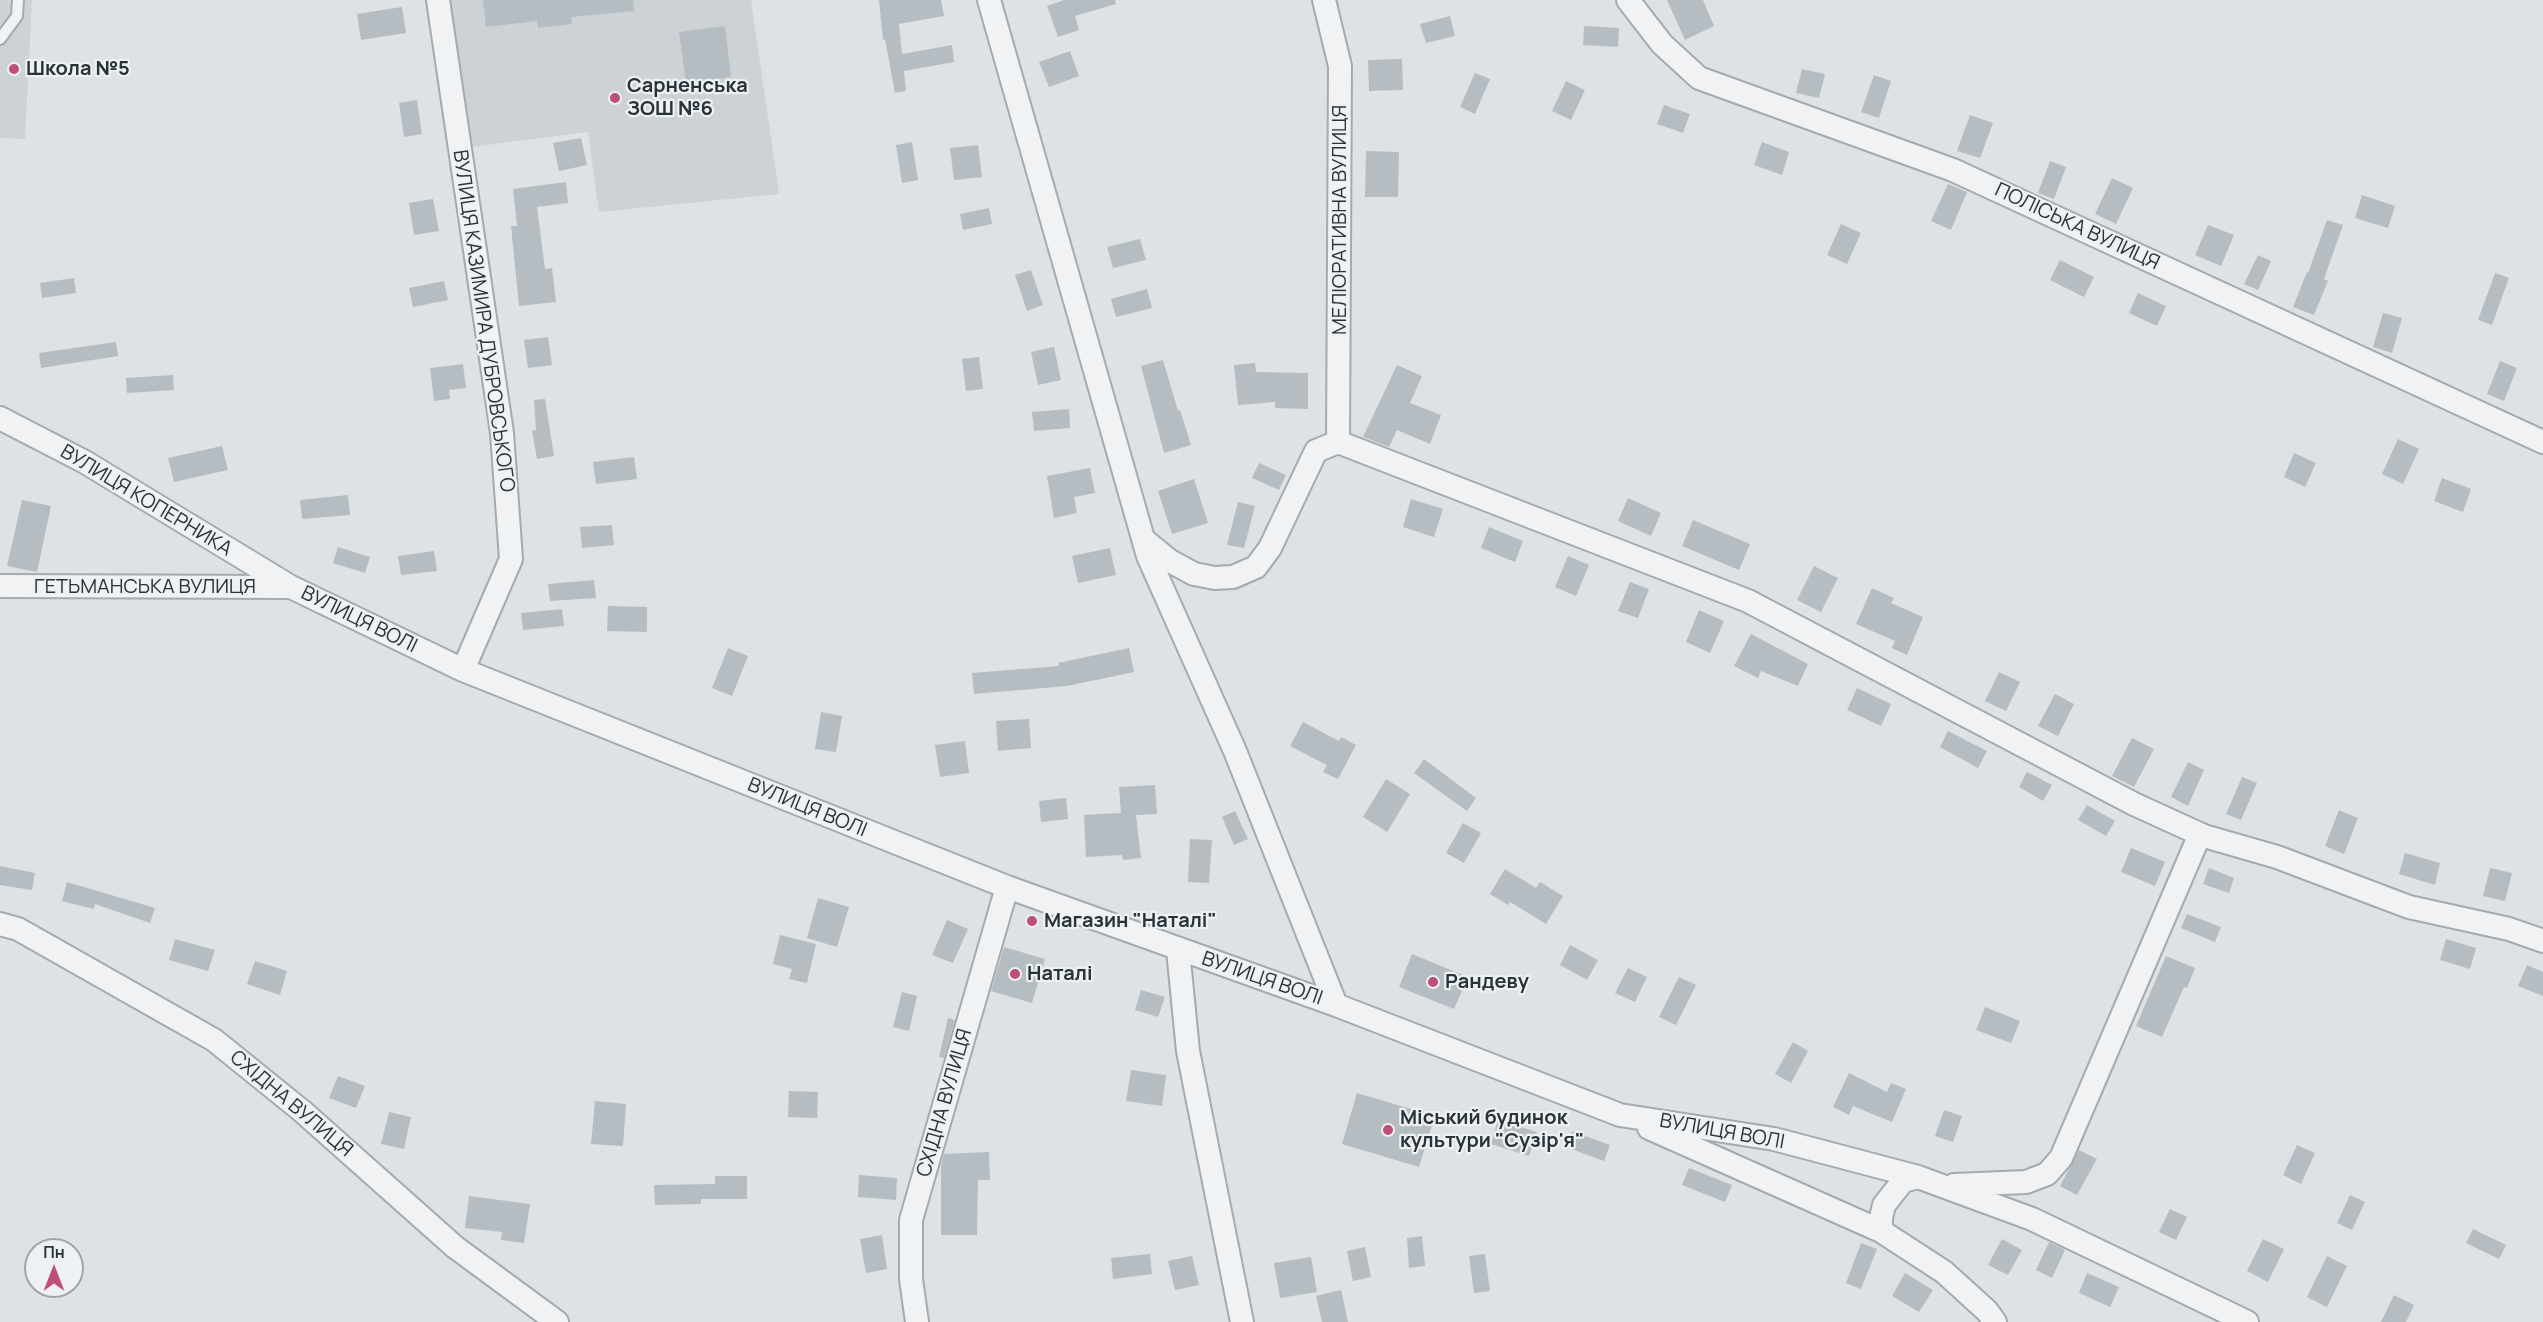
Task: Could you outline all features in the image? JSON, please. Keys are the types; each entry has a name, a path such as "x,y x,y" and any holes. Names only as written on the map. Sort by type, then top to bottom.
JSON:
{"street":[{"name":"ВУЛИЦЯ КАЗИМИРА ДУБРОВСЬКОГО","path":"438,0 502,433 511,559 463,670"},
{"path":"989,0 1148,556 1235,750 1336,1005"},
{"name":"МЕЛІОРАТИВНА ВУЛИЦЯ","path":"1324,0 1340,66 1338,442"},
{"name":"ПОЛІСЬКА ВУЛИЦЯ","path":"1628,0 1662,44 1699,78 1953,170 2543,442"},
{"name":"ВУЛИЦЯ КОПЕРНИКА","path":"0,418 85,462 291,587"},
{"path":"1143,539 1170,561 1194,573 1215,578 1233,577 1256,567 1270,548 1316,452 1338,442 1748,601 2134,804 2200,834 2277,857 2409,907 2509,929 2543,941"},
{"name":"ГЕТЬМАНСЬКА ВУЛИЦЯ","path":"0,586 291,587"},
{"name":"ВУЛИЦЯ ВОЛІ","path":"291,587 463,670 1007,888 1336,1005 1620,1115 1774,1139 1918,1177 2032,1219 2247,1322"},
{"path":"1940,1186 2026,1182 2047,1174 2061,1158 2200,834"},
{"name":"СХІДНА ВУЛИЦЯ","path":"917,1322 911,1279 911,1220 1007,888"},
{"name":"СХІДНА ВУЛИЦЯ","path":"0,924 18,929 214,1040 302,1111 455,1247 557,1322"},
{"path":"1178,950 1188,1051 1242,1322"},
{"path":"1620,1115 1881,1231 1944,1272 1987,1311 1995,1322"},
{"path":"1881,1231 1884,1205 1903,1181 1918,1177"}],"lane":[{"path":"0,39 17,16 18,0"}],"shaded area":[{"name":"Школа №5","path":"0,0 32,0 25,139 0,138"},
{"name":"Сарненська ЗОШ №6","path":"449,0 751,0 779,194 599,212 588,132 471,147"}],"building":[{"path":"483,0 633,0 634,11 571,17 572,24 538,28 537,21 486,27"},
{"path":"879,0 941,0 944,16 899,24 902,54 952,45 954,62 904,71 906,91 895,93 885,39 883,40"},
{"path":"1064,0 1115,0 1116,4 1075,16 1079,30 1058,37 1047,6"},
{"path":"1667,0 1703,0 1714,26 1685,40"},
{"path":"402,7 406,33 361,40 357,14"},
{"path":"1450,16 1455,36 1426,43 1420,24"},
{"path":"725,26 731,77 686,83 679,32"},
{"path":"1584,26 1619,28 1618,47 1583,45"},
{"path":"1070,51 1079,76 1049,87 1039,62"},
{"path":"1402,59 1403,90 1369,91 1368,60"},
{"path":"1802,69 1825,74 1819,98 1796,93"},
{"path":"1475,73 1490,79 1475,114 1460,107"},
{"path":"1874,75 1891,81 1879,118 1861,112"},
{"path":"1566,81 1585,90 1571,120 1552,111"},
{"path":"417,100 422,134 404,137 399,103"},
{"path":"1664,105 1690,114 1683,133 1657,124"},
{"path":"1970,115 1993,123 1980,158 1957,151"},
{"path":"581,138 587,165 559,171 553,143"},
{"path":"912,142 918,180 902,183 896,145"},
{"path":"1762,142 1789,152 1782,175 1754,165"},
{"path":"978,145 982,177 954,180 950,148"},
{"path":"1366,151 1399,152 1398,197 1365,197"},
{"path":"2050,161 2066,167 2054,199 2038,193"},
{"path":"2112,178 2133,188 2116,224 2095,214"},
{"path":"566,182 568,203 537,207 545,269 552,268 556,302 519,306 511,226 517,226 513,189"},
{"path":"1948,184 1967,192 1951,230 1931,221"},
{"path":"2362,195 2395,206 2388,228 2355,218"},
{"path":"433,199 439,231 414,235 409,203"},
{"path":"989,208 992,224 963,230 960,214"},
{"path":"2327,220 2343,225 2324,279 2328,281 2314,315 2293,307"},
{"path":"1841,224 1861,233 1847,264 1827,255"},
{"path":"2208,225 2234,235 2221,266 2195,255"},
{"path":"1140,239 1146,260 1113,268 1107,247"},
{"path":"2258,255 2271,261 2258,290 2244,284"},
{"path":"2060,260 2094,277 2084,297 2050,280"},
{"path":"1031,270 1043,305 1027,311 1015,275"},
{"path":"2495,273 2509,278 2492,325 2478,320"},
{"path":"74,278 76,293 42,298 40,283"},
{"path":"444,281 448,300 413,307 409,288"},
{"path":"1147,289 1152,308 1116,317 1111,299"},
{"path":"2138,293 2166,306 2157,326 2129,313"},
{"path":"2383,313 2402,318 2392,353 2373,347"},
{"path":"548,337 552,365 528,368 524,340"},
{"path":"116,342 118,356 41,368 39,353"},
{"path":"1054,347 1061,380 1038,385 1031,352"},
{"path":"979,357 983,389 966,391 962,359"},
{"path":"1163,360 1191,445 1164,453 1141,366"},
{"path":"2500,361 2517,368 2504,401 2487,394"},
{"path":"1255,363 1256,372 1308,373 1308,409 1275,408 1275,402 1238,405 1234,365"},
{"path":"463,364 466,388 449,390 450,399 434,401 430,368"},
{"path":"1397,365 1422,376 1410,403 1441,415 1430,444 1397,430 1389,447 1363,437"},
{"path":"173,375 174,390 127,393 126,378"},
{"path":"545,399 554,456 537,459 532,431 536,430 534,400"},
{"path":"1069,409 1070,428 1034,431 1032,412"},
{"path":"2398,439 2419,449 2403,484 2382,474"},
{"path":"222,446 228,470 174,482 168,458"},
{"path":"2294,453 2316,463 2305,487 2284,477"},
{"path":"634,457 637,479 596,484 593,462"},
{"path":"1259,463 1286,475 1279,490 1252,478"},
{"path":"1090,468 1095,493 1074,497 1077,513 1054,518 1047,476"},
{"path":"2442,478 2471,489 2463,512 2434,501"},
{"path":"1194,479 1208,523 1172,534 1158,491"},
{"path":"348,495 350,515 302,519 300,500"},
{"path":"1628,498 1661,513 1651,536 1618,521"},
{"path":"1411,499 1443,509 1434,537 1403,527"},
{"path":"22,500 51,506 37,572 7,566"},
{"path":"1238,502 1255,506 1244,548 1227,545"},
{"path":"1693,520 1750,544 1739,570 1682,546"},
{"path":"612,525 614,545 582,548 580,527"},
{"path":"1489,527 1523,541 1515,562 1481,548"},
{"path":"338,547 370,557 365,573 333,563"},
{"path":"1110,548 1116,575 1078,583 1072,556"},
{"path":"434,551 437,571 401,575 398,556"},
{"path":"1568,556 1589,565 1576,596 1555,587"},
{"path":"1814,566 1838,578 1821,612 1797,600"},
{"path":"594,580 596,598 550,601 548,584"},
{"path":"1630,582 1649,589 1638,618 1618,611"},
{"path":"1872,588 1894,598 1891,603 1923,617 1907,655 1892,648 1895,641 1856,624"},
{"path":"608,606 647,607 647,632 607,631"},
{"path":"562,609 564,626 523,630 521,613"},
{"path":"1699,610 1724,621 1710,653 1686,642"},
{"path":"1751,634 1808,664 1798,686 1761,671 1758,678 1734,666"},
{"path":"728,648 748,656 732,696 712,688"},
{"path":"1129,648 1134,672 1067,686 974,694 972,673 1059,666 1058,663"},
{"path":"1999,672 2020,682 2006,711 1985,701"},
{"path":"1857,688 1891,704 1881,726 1847,710"},
{"path":"2055,694 2074,704 2058,736 2038,726"},
{"path":"821,712 842,716 836,752 815,749"},
{"path":"1029,719 1031,748 998,751 996,721"},
{"path":"1303,722 1339,741 1341,737 1356,745 1338,779 1323,772 1327,765 1290,746"},
{"path":"1948,731 1987,751 1978,768 1940,747"},
{"path":"2132,738 2154,749 2134,787 2112,776"},
{"path":"965,741 969,773 940,777 935,745"},
{"path":"1424,759 1476,798 1467,811 1414,773"},
{"path":"2188,762 2204,770 2188,806 2171,797"},
{"path":"2027,772 2052,785 2043,801 2019,787"},
{"path":"2242,777 2257,783 2241,820 2226,814"},
{"path":"1386,779 1410,794 1387,832 1363,817"},
{"path":"1155,785 1157,814 1136,815 1141,858 1123,860 1122,855 1086,857 1084,815 1121,813 1119,787"},
{"path":"1066,798 1068,819 1041,822 1039,801"},
{"path":"2087,805 2115,821 2106,836 2078,820"},
{"path":"2339,810 2358,818 2344,854 2325,846"},
{"path":"1235,811 1248,839 1234,845 1222,817"},
{"path":"1463,823 1481,833 1464,863 1446,853"},
{"path":"1190,839 1212,840 1209,883 1188,882"},
{"path":"2131,848 2165,862 2155,886 2121,872"},
{"path":"2405,853 2440,863 2435,885 2399,874"},
{"path":"0,866 35,873 32,890 0,885"},
{"path":"2209,868 2234,878 2229,893 2203,884"},
{"path":"2490,868 2512,873 2505,901 2483,896"},
{"path":"1505,869 1536,888 1540,882 1563,896 1546,924 1510,902 1508,905 1490,894"},
{"path":"67,882 155,908 150,923 95,904 94,909 62,901"},
{"path":"818,898 849,907 837,947 807,938"},
{"path":"2187,914 2221,927 2215,942 2181,928"},
{"path":"947,920 968,929 953,963 932,955"},
{"path":"780,935 816,944 807,983 789,979 792,969 773,964"},
{"path":"175,939 215,950 208,971 169,960"},
{"path":"2446,939 2476,948 2470,969 2440,960"},
{"path":"1570,945 1598,960 1587,980 1560,965"},
{"name":"Наталі","path":"1004,947 1045,959 1032,1003 991,991"},
{"name":"Рандеву","path":"1412,954 1468,977 1454,1009 1399,987"},
{"path":"2166,956 2195,968 2162,1037 2136,1026"},
{"path":"255,961 287,971 280,995 247,984"},
{"path":"2527,965 2543,972 2543,996 2518,986"},
{"path":"1628,968 1647,977 1635,1002 1615,993"},
{"path":"1679,977 1696,985 1676,1025 1659,1017"},
{"path":"1141,990 1165,997 1158,1017 1135,1010"},
{"path":"902,992 917,996 909,1031 893,1027"},
{"path":"1985,1007 2020,1021 2011,1043 1976,1030"},
{"path":"948,1018 955,1020 944,1058 939,1057"},
{"path":"1793,1042 1808,1051 1791,1083 1775,1074"},
{"path":"1131,1070 1166,1075 1162,1106 1126,1101"},
{"path":"1849,1073 1887,1092 1891,1083 1906,1089 1892,1122 1853,1106 1849,1115 1833,1107"},
{"path":"338,1076 365,1086 356,1108 329,1098"},
{"path":"789,1091 818,1092 817,1118 788,1117"},
{"name":"Міський будинок культури \"Сузір'я\"","path":"1357,1093 1435,1116 1419,1167 1342,1144"},
{"path":"595,1101 626,1104 623,1146 591,1144"},
{"path":"1944,1110 1962,1116 1953,1142 1935,1136"},
{"path":"389,1112 411,1117 404,1149 381,1144"},
{"path":"1498,1120 1537,1132 1529,1156 1491,1144"},
{"path":"1572,1131 1610,1145 1604,1161 1566,1147"},
{"path":"2297,1145 2315,1153 2301,1184 2283,1175"},
{"path":"2079,1150 2097,1159 2077,1195 2060,1186"},
{"path":"989,1152 990,1180 978,1180 977,1235 941,1235 941,1166 944,1154"},
{"path":"1689,1168 1732,1185 1725,1202 1682,1185"},
{"path":"859,1175 897,1178 896,1200 858,1197"},
{"path":"715,1176 747,1176 747,1199 701,1199 701,1204 655,1205 654,1185 715,1184"},
{"path":"2350,1195 2365,1202 2352,1230 2337,1223"},
{"path":"469,1196 530,1204 524,1243 501,1240 502,1232 465,1228"},
{"path":"2170,1209 2187,1217 2176,1240 2159,1232"},
{"path":"2473,1229 2506,1245 2499,1259 2466,1243"},
{"path":"882,1235 887,1269 866,1273 860,1239"},
{"path":"1422,1236 1425,1266 1409,1268 1407,1238"},
{"path":"2002,1239 2022,1250 2008,1275 1988,1265"},
{"path":"2263,1239 2284,1249 2268,1282 2247,1271"},
{"path":"2049,1242 2065,1250 2052,1278 2036,1270"},
{"path":"1861,1243 1877,1249 1861,1289 1846,1283"},
{"path":"1365,1247 1371,1277 1353,1281 1347,1251"},
{"path":"1150,1254 1152,1274 1113,1279 1111,1258"},
{"path":"1485,1254 1490,1291 1474,1293 1469,1256"},
{"path":"1192,1256 1199,1285 1175,1290 1168,1261"},
{"path":"2327,1256 2347,1266 2327,1307 2307,1297"},
{"path":"1311,1257 1317,1292 1280,1298 1274,1263"},
{"path":"1905,1273 1933,1290 1919,1312 1892,1296"},
{"path":"2087,1273 2119,1287 2110,1307 2079,1293"},
{"path":"1341,1290 1348,1322 1322,1322 1316,1296"},
{"path":"2394,1295 2414,1305 2406,1322 2381,1322"}],"place":[{"name":"Школа №5","path":"14,69"},
{"name":"Сарненська ЗОШ №6","path":"615,98"},
{"name":"Магазин \"Наталі\"","path":"1032,921"},
{"name":"Наталі","path":"1015,974"},
{"name":"Рандеву","path":"1433,982"},
{"name":"Міський будинок культури \"Сузір'я\"","path":"1388,1130"}]}
